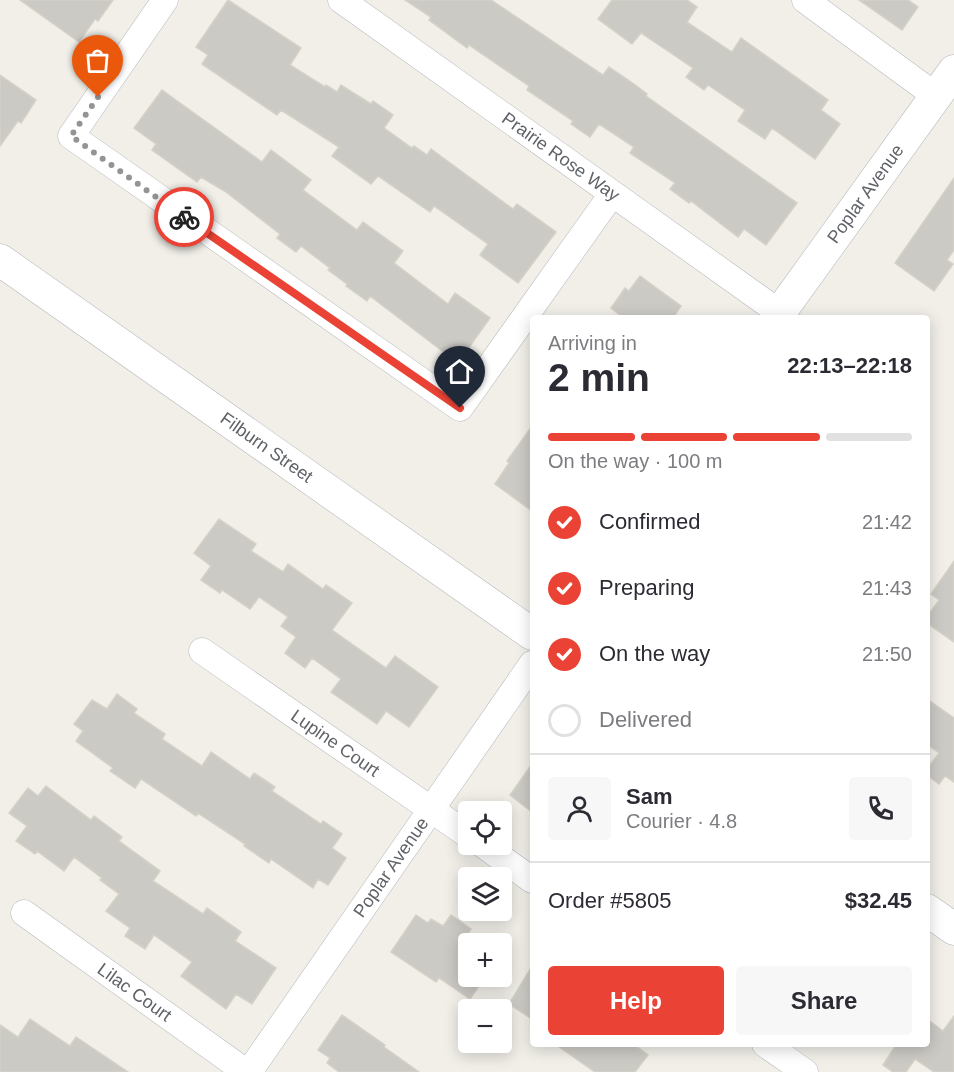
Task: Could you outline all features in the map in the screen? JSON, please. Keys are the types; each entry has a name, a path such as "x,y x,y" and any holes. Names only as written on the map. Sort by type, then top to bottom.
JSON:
{"street":[{"path":"165,0 71,136 460,408 612,194"},
{"name":"Prairie Rose Way","path":"341,0 777,315"},
{"path":"805,0 945,83"},
{"name":"Poplar Avenue","path":"779,315 945,83"},
{"name":"Filburn Street","path":"0,260 530,633"},
{"name":"Lupine Court","path":"202,651 458,828"},
{"name":"Poplar Avenue","path":"247,1072 530,667"},
{"path":"497,855 530,879"},
{"path":"930,912 954,928"},
{"name":"Lilac Court","path":"24,913 247,1072"},
{"path":"769,1047 805,1072"}],"building":[{"path":"20,0 113,0 98,21 95,19 79,42"},
{"path":"228,0 301,48 290,65 325,87 326,85 337,92 341,85 371,104 373,101 393,115 384,128 412,148 414,146 427,155 431,149 513,209 517,204 556,232 518,283 480,255 488,244 434,206 430,212 378,176 371,184 332,156 339,147 281,110 277,115 202,64 208,55 196,47"},
{"path":"405,0 491,0 603,75 609,67 647,94 646,96 797,203 766,245 744,229 738,237 691,201 689,203 670,189 675,183 630,153 634,147 599,124 590,137 571,124 573,121 527,90 529,86 469,45 467,48 429,20 431,17"},
{"path":"612,0 687,0 697,7 687,22 732,52 741,38 828,100 821,110 840,124 815,159 772,128 765,139 738,121 745,110 708,85 704,90 686,77 693,68 641,33 632,44 598,19"},
{"path":"859,0 908,0 918,7 902,30"},
{"path":"0,75 36,100 21,123 18,121 0,146"},
{"path":"162,90 262,162 271,150 311,180 303,190 357,230 363,222 403,251 394,263 448,304 455,293 490,318 458,363 370,296 367,301 346,286 347,284 328,270 330,268 301,246 296,252 277,238 280,234 226,192 201,177 197,182 152,150 156,144 134,128"},
{"path":"954,178 954,250 947,260 953,264 934,291 895,263"},
{"path":"640,276 681,306 675,315 620,315 611,308 625,288 629,291"},
{"path":"530,429 530,510 495,484 509,463 507,461"},
{"path":"219,519 256,544 251,551 283,572 288,564 323,589 326,585 352,603 332,630 386,668 395,656 438,687 409,727 386,711 377,724 331,692 341,679 312,658 305,668 285,653 296,637 281,626 288,617 259,597 250,609 222,590 220,593 201,580 211,566 194,553"},
{"path":"954,561 954,642 930,625 930,613 939,600 931,594"},
{"path":"117,694 137,709 134,713 165,734 162,739 202,766 211,752 250,779 254,773 275,787 272,791 321,824 323,821 342,834 332,848 346,858 328,885 318,879 313,888 271,859 269,863 198,813 196,816 141,779 135,788 110,771 113,768 76,741 83,731 74,724 92,700 107,709"},
{"path":"930,701 954,718 954,782 945,776 939,784 930,777 930,765 939,753 930,746"},
{"path":"530,767 530,810 510,795"},
{"path":"46,786 91,820 94,816 122,837 119,841 160,871 153,881 203,914 207,908 241,932 235,941 276,968 252,1004 236,994 226,1009 181,976 192,962 154,935 145,949 125,936 130,928 106,911 119,894 74,857 64,871 37,851 35,854 16,841 27,826 9,813 28,788 38,796"},
{"path":"416,915 428,923 431,919 443,926 451,915 471,929 469,933 458,933 458,987 478,987 470,999 439,978 436,982 391,952"},
{"path":"530,969 530,1018 512,1006 512,999"},
{"path":"342,1015 419,1072 339,1072 327,1063 330,1058 318,1050"},
{"path":"954,1016 954,1072 934,1072 915,1059 906,1072 893,1072 883,1065 895,1047 930,1047 930,1021 943,1031"},
{"path":"30,1019 70,1046 76,1037 128,1072 0,1072 0,1025 18,1037"},
{"path":"559,1047 637,1047 648,1055 635,1072 595,1072"}],"way so far":[{"path":"98,97 71,136 184,217"}],"route":[{"path":"184,217 460,408"}]}
